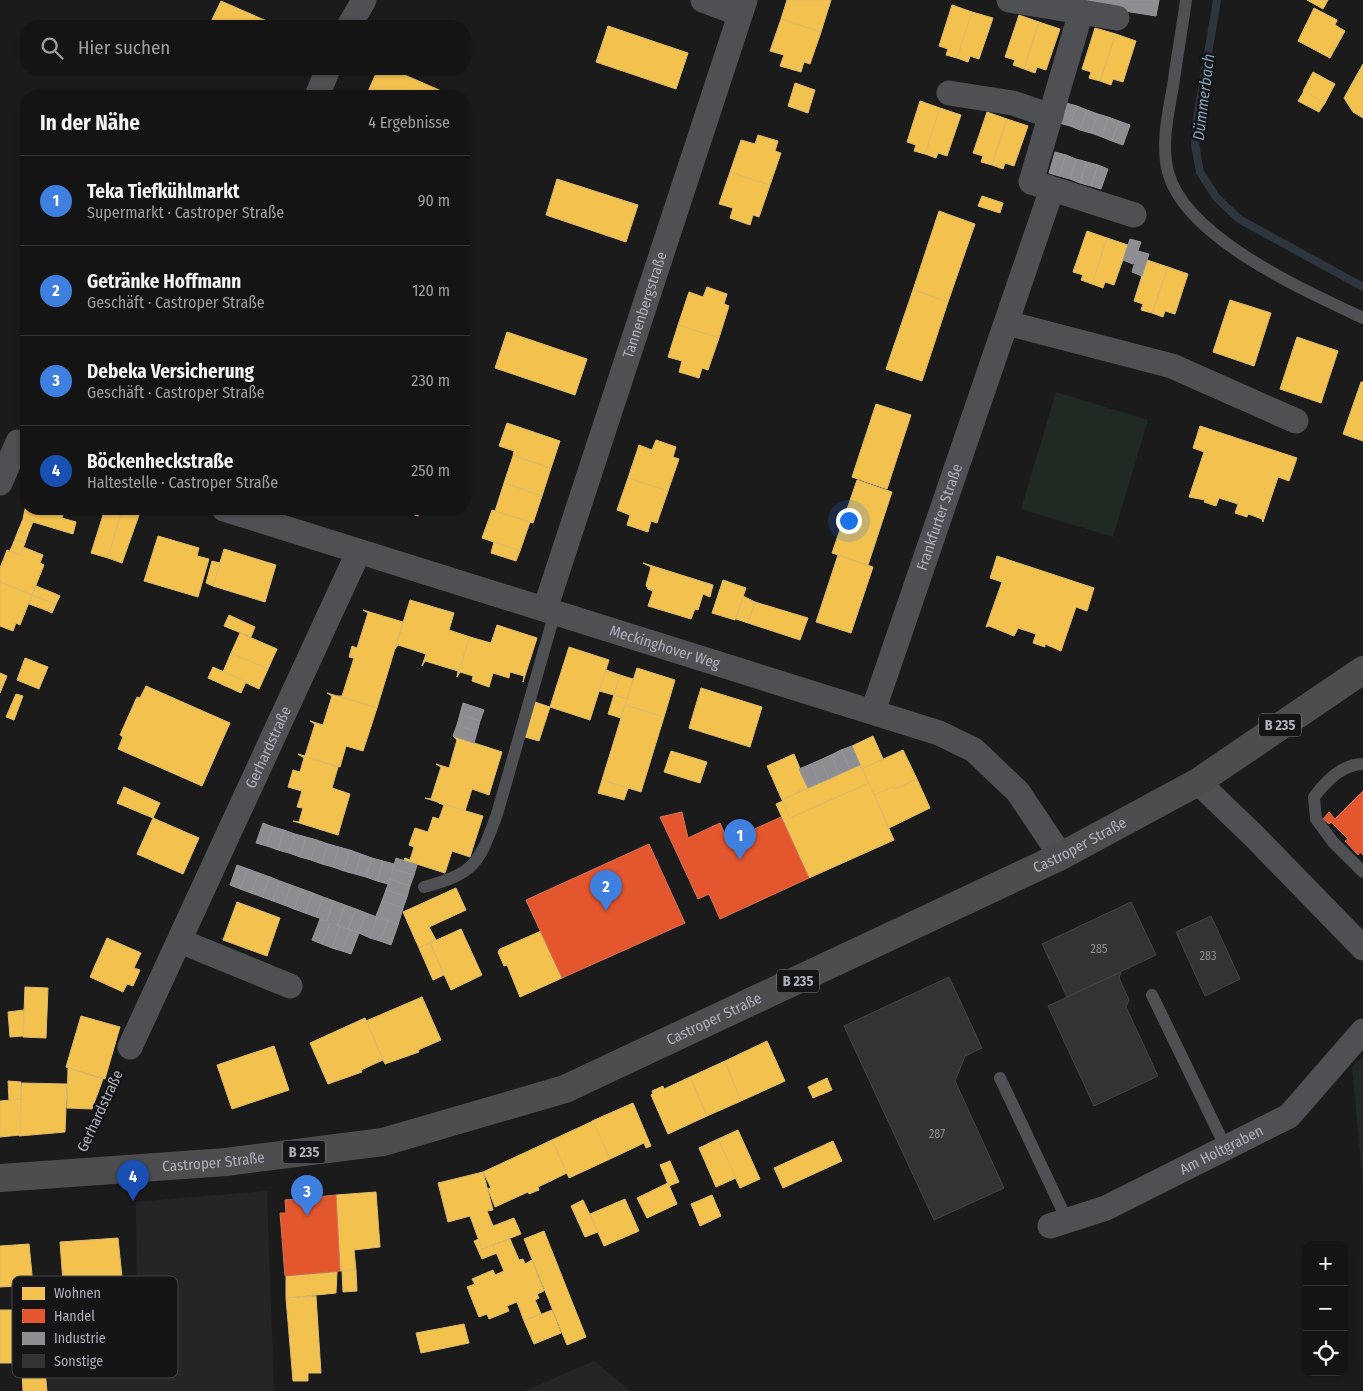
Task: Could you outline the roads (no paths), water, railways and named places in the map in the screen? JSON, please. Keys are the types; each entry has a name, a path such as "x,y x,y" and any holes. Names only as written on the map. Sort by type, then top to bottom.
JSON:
{"main road":[{"name":"Castroper Straße","path":"0,1178 226,1162 383,1142 565,1089 1061,856 1198,782 1363,670"}],"street":[{"path":"352,20 364,0"},
{"path":"703,0 743,7"},
{"path":"1009,0 1117,18"},
{"name":"Tannenbergstraße","path":"550,611 743,7"},
{"path":"1081,12 1031,182 1134,215"},
{"path":"319,90 326,75"},
{"path":"949,93 1013,103 1051,116"},
{"name":"Frankfurter Straße","path":"873,711 1052,189"},
{"path":"1007,323 1172,366 1296,421"},
{"path":"0,483 15,441"},
{"name":"Meckinghover Weg","path":"242,515 358,553 939,733 974,750 1018,792 1061,856"},
{"name":"Gerhardstraße","path":"130,1047 358,553"},
{"path":"1198,782 1255,836 1363,948"},
{"path":"180,942 290,986"},
{"name":"Am Holtgraben","path":"1058,1223 1106,1208 1289,1116 1363,1031"}],"lane":[{"path":"1186,0 1165,139 1168,172 1176,192 1191,214 1216,236 1313,294 1363,318"},
{"path":"424,887 467,872 487,840 497,814 550,611"},
{"path":"1363,764 1352,764 1338,773 1325,782 1314,797 1316,819 1333,842 1363,872"},
{"path":"1152,995 1226,1148"},
{"path":"1000,1078 1058,1223"}],"waterway":[{"name":"Dümmerbach","path":"1217,0 1197,119 1195,144 1200,172 1216,197 1239,219 1363,287"}],"place":[{"name":"Teka Tiefkühlmarkt","path":"740,860"},
{"name":"Getränke Hoffmann","path":"606,911"},
{"name":"Böckenheckstraße","path":"133,1201"},
{"name":"Debeka Versicherung","path":"307,1216"}]}
